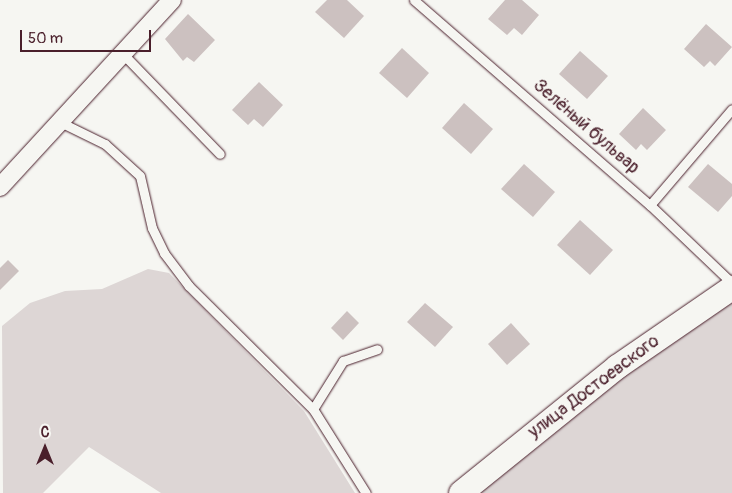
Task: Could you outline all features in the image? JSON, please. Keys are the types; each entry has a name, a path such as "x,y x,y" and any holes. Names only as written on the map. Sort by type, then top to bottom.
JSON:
{"main road":[{"name":"улица Достоевского","path":"461,493 617,367 732,288"}],"street":[{"path":"0,187 172,0"}],"lane":[{"name":"Зелёный бульвар","path":"414,0 650,205 732,283"},
{"path":"123,54 220,154"},
{"path":"650,205 732,109"},
{"path":"60,122 104,144 140,176 152,228 164,253 189,286 313,409 366,493"},
{"path":"313,409 343,361 377,349"}],"shaded area":[{"path":"148,269 169,273 304,411 355,493 161,493 89,447 43,493 3,493 2,326 30,303 65,291 102,289"},
{"path":"732,299 732,493 474,493 639,365"}],"building":[{"path":"327,0 347,0 364,16 344,38 315,12"},
{"path":"505,0 522,0 539,15 522,35 514,28 507,35 488,19"},
{"path":"188,14 215,40 194,62 187,57 183,61 165,39"},
{"path":"706,24 732,47 715,66 710,61 704,67 684,49"},
{"path":"402,48 429,73 407,98 379,73"},
{"path":"580,51 608,76 587,99 559,74"},
{"path":"259,82 283,105 263,127 254,119 248,125 232,110"},
{"path":"464,103 493,129 471,154 442,128"},
{"path":"643,108 666,130 647,150 641,144 636,150 619,134"},
{"path":"524,164 555,192 533,217 501,189"},
{"path":"708,164 732,184 732,196 718,212 688,187"},
{"path":"580,220 613,250 590,275 557,245"},
{"path":"8,260 19,271 0,290 0,268"},
{"path":"425,303 453,327 435,347 407,322"},
{"path":"347,311 359,323 343,340 331,328"},
{"path":"511,323 530,344 507,365 488,344"}]}
